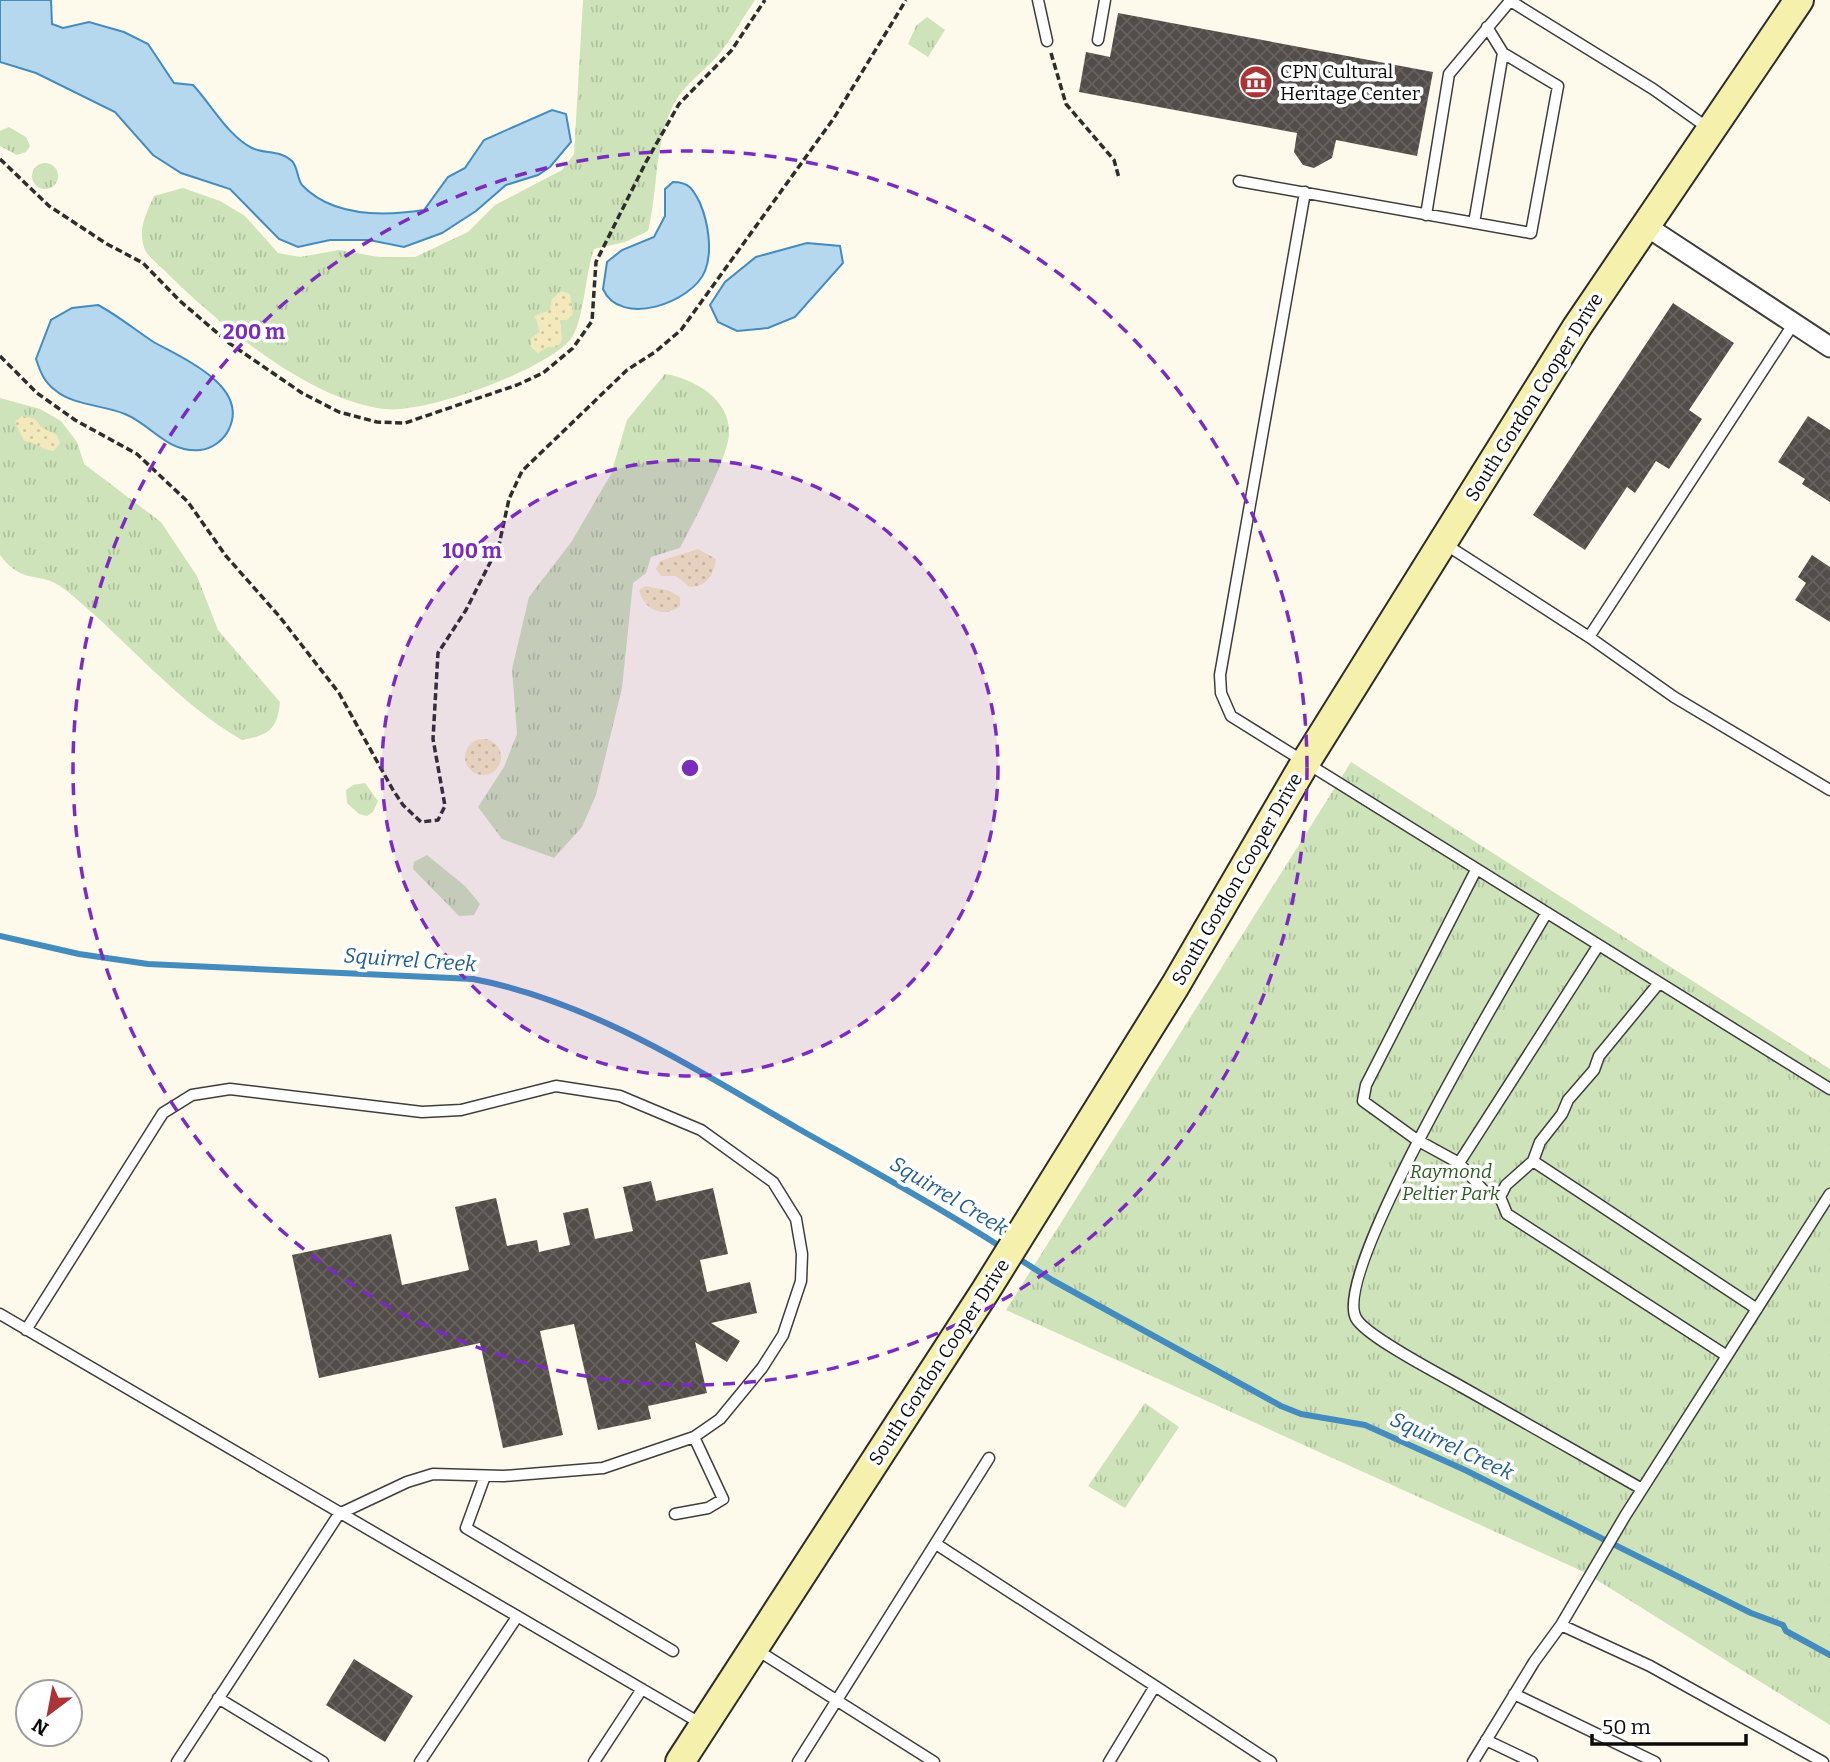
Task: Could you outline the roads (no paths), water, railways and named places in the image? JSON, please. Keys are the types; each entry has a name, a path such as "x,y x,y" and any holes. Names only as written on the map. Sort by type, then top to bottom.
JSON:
{"main road":[{"name":"South Gordon Cooper Drive","path":"680,1762 1023,1232 1175,986 1305,763 1577,327 1799,0"}],"street":[{"path":"1646,226 1830,347"}],"lane":[{"path":"1038,0 1047,41"},
{"path":"1098,40 1105,0"},
{"path":"1426,215 1449,74 1509,0 1711,130"},
{"path":"1239,181 1531,233 1558,86 1503,53 1487,27"},
{"path":"1474,223 1503,53"},
{"path":"1304,192 1220,675 1221,693 1231,716 1830,1089"},
{"path":"1589,637 1794,323"},
{"path":"1442,542 1589,637 1674,696 1830,790"},
{"path":"1476,870 1366,1085 1363,1101 1417,1140 1459,1163 1484,1191 1500,1197 1507,1214 1727,1356"},
{"path":"1546,914 1417,1140 1359,1273 1352,1304 1356,1320 1397,1350 1642,1489"},
{"path":"1459,1163 1598,946"},
{"path":"1500,1197 1506,1185 1533,1161 1540,1142 1562,1114 1568,1100 1594,1070 1599,1056 1659,983"},
{"path":"26,1329 163,1113 192,1095 230,1089 422,1112 461,1110 556,1086 620,1096 701,1130 774,1182 796,1219 802,1254 801,1281 783,1335 762,1368 720,1419 694,1437 603,1468 485,1476 433,1474 407,1482 339,1514 177,1762"},
{"path":"1533,1161 1757,1309"},
{"path":"1473,1762 1514,1694 1561,1625 1642,1489 1830,1194"},
{"path":"0,1314 704,1726"},
{"path":"675,1514 708,1508 723,1500 694,1437"},
{"path":"797,1762 989,1458"},
{"path":"485,1476 466,1528 673,1651"},
{"path":"936,1544 1271,1762"},
{"path":"420,1762 517,1617"},
{"path":"1561,1625 1650,1666 1823,1762"},
{"path":"755,1648 934,1762"},
{"path":"1109,1762 1155,1686"},
{"path":"594,1762 642,1689"},
{"path":"1514,1694 1654,1762"},
{"path":"218,1698 323,1762"},
{"path":"1486,1740 1532,1762"}],"water":[{"path":"0,0 51,0 52,24 63,28 89,22 124,32 148,44 174,83 193,85 243,143 257,150 288,158 294,164 302,185 314,196 344,209 376,213 424,210 448,177 465,168 484,140 552,110 566,114 571,142 550,167 538,175 506,185 476,211 442,233 404,247 369,240 330,240 298,247 279,239 230,189 181,173 153,155 115,112 36,73 0,62"},
{"path":"673,182 690,187 703,211 709,246 705,271 698,283 671,301 656,307 624,307 612,301 603,289 607,262 622,250 654,237 665,216 665,189"},
{"path":"807,243 840,246 843,263 795,317 768,328 737,331 718,322 710,305 725,282 756,257"},
{"path":"98,305 152,341 194,364 221,386 230,399 233,413 229,429 221,440 200,450 178,447 125,414 70,399 48,383 36,359 51,320 72,308"}],"waterway":[{"name":"Squirrel Creek","path":"0,936 79,954 148,964 473,979 516,989 600,1020 681,1061 1004,1249"},
{"name":"Squirrel Creek","path":"1016,1257 1052,1280 1281,1406 1301,1414 1365,1425 1465,1470 1751,1613 1783,1625 1786,1631 1830,1655"}],"place":[{"name":"CPN Cultural Heritage Center","path":"1256,82"}],"park label":[{"name":"Raymond Peltier Park","path":"1451,1182"}]}
